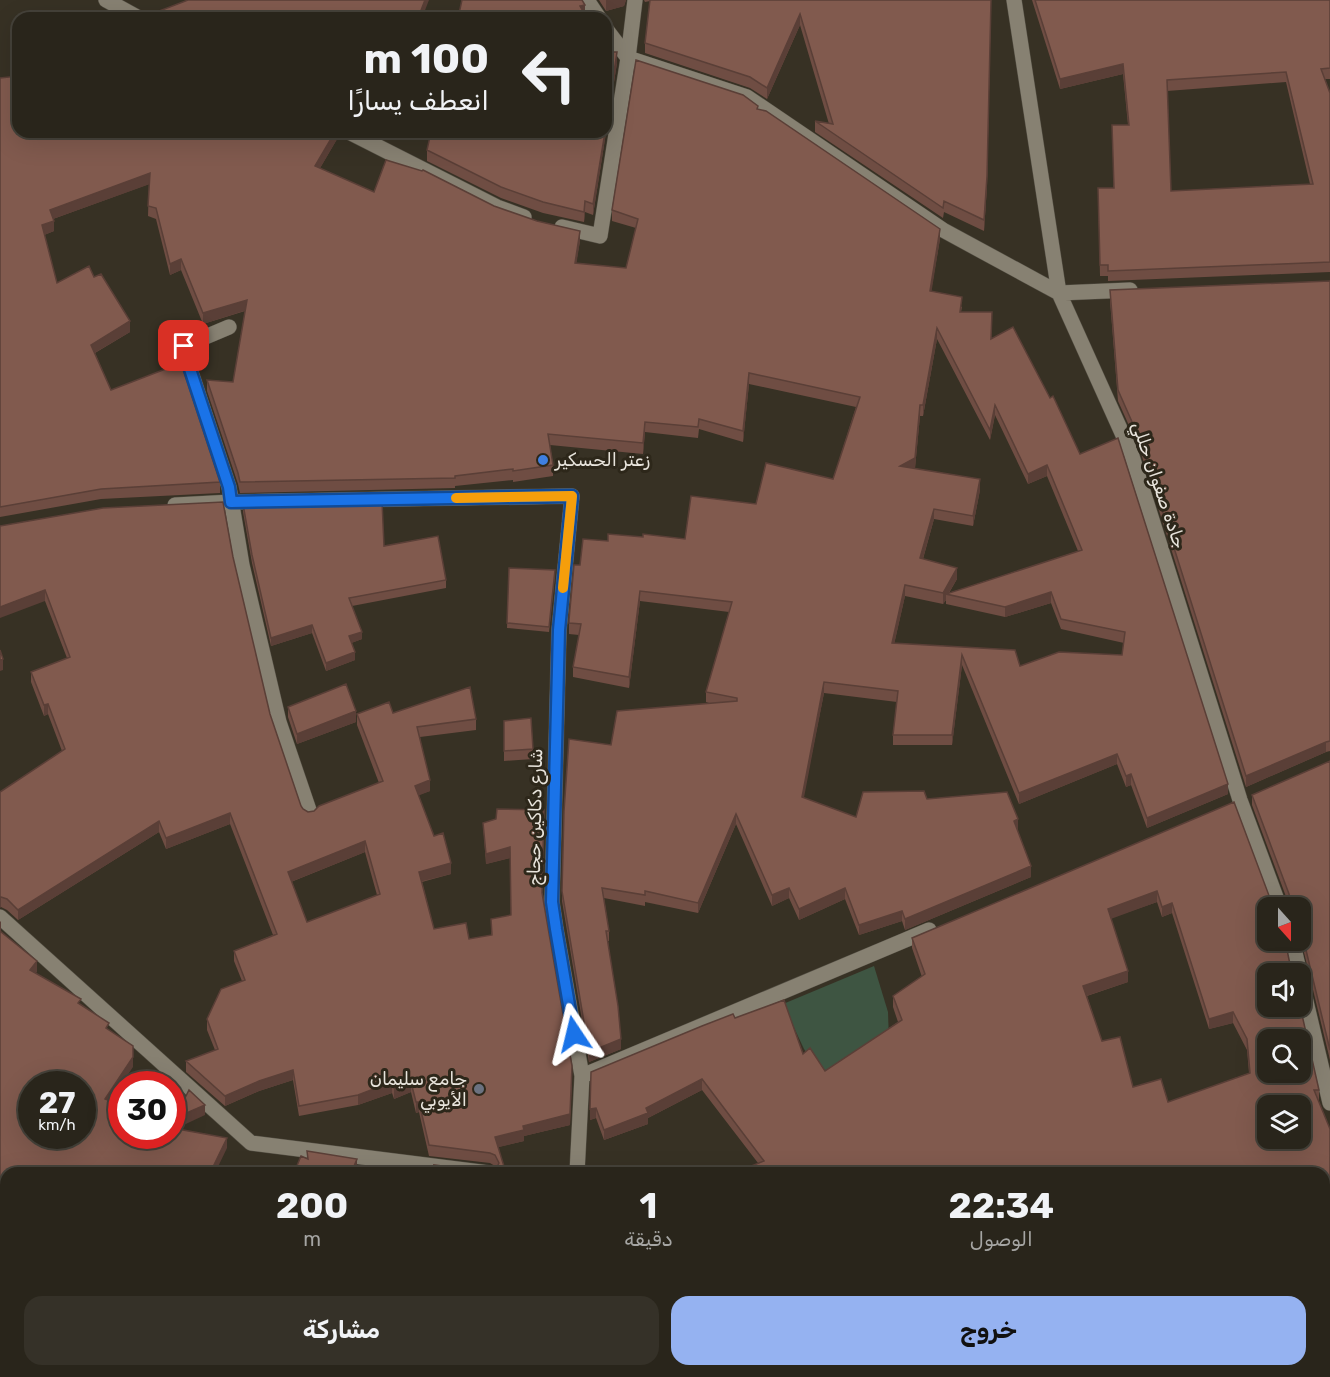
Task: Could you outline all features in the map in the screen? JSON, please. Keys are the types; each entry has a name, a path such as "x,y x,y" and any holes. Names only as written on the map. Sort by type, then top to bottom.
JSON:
{"street":[{"path":"106,0 128,12"},
{"path":"361,138 497,207 544,224 600,236 628,58 634,0"},
{"name":"جادة صفوان حللي","path":"1014,0 1059,293 1131,453 1240,800 1276,897"},
{"path":"612,37 628,58 747,97 943,230 1059,293 1141,290"},
{"path":"229,327 184,346 229,487 242,565 279,722 310,813"},
{"name":"شارع دكاكين حجاج","path":"231,502 572,496 559,630 552,902 582,1076 577,1167"},
{"path":"159,506 231,502"},
{"path":"0,917 251,1143 441,1167"},
{"path":"582,1076 944,924"},
{"path":"1310,1017 1330,1103"}],"green space":[{"path":"874,966 888,1012 889,1041 825,1081 804,1049 783,1004"}],"building":[{"path":"188,0 425,0 420,12 157,12"},
{"path":"462,0 582,0 585,5 580,6 584,12 459,12"},
{"path":"650,0 991,0 984,220 944,201 943,208 815,121 833,124 800,14 767,88 750,77 645,43"},
{"path":"1035,0 1330,0 1330,68 1321,69 1330,93 1330,262 1108,271 1108,265 1100,265 1098,188 1114,188 1112,125 1129,125 1123,64 1060,79","holes":["1286,72 1313,184 1171,191 1167,80"]},
{"path":"612,52 617,52 612,85"},
{"path":"636,60 743,95 758,106 757,109 766,111 940,229 930,291 962,297 960,312 992,312 991,339 1013,327 1050,398 1053,396 1080,454 1118,438 1228,784 1147,818 1131,774 1126,776 1117,754 1019,793 962,655 952,735 893,735 898,691 824,682 802,797 856,817 863,792 924,791 927,799 1007,792 1018,819 1014,821 1031,866 905,919 902,911 859,925 845,888 799,909 789,888 772,895 736,814 698,903 645,891 645,895 602,888 621,1039 589,1052 562,891 569,739 611,745 617,711 737,701 737,698 706,692 732,602 640,591 629,677 573,667 581,624 569,623 569,620 574,565 580,565 583,539 608,541 608,534 643,537 643,534 685,539 691,496 756,504 766,463 833,479 860,397 749,373 743,431 699,419 698,427 645,422 643,443 548,434 553,465 513,471 513,469 455,476 455,478 240,482 207,380 233,382 247,300 203,313 181,259 170,264 156,208 148,206 150,173 50,210 54,221 42,225 57,283 89,266 94,277 101,274 130,321 91,345 111,390 181,363 220,482 101,489 0,507 0,78 12,77 12,138 331,138 315,166 374,192 386,160 423,170 494,206 537,221 580,231 575,263 626,268 638,219 612,210","holes":["937,328 990,430 995,405 1028,474 1047,465 1082,550 946,594 1005,607 1051,592 1061,619 1125,632 1122,655 1059,652 1020,666 1015,650 892,643 905,585 943,593 957,568 920,558 934,509 973,516 980,479 900,466 915,458 920,405 923,405"]},
{"path":"430,138 604,138 593,204 585,201 584,212 543,202 501,187 427,150"},
{"path":"1330,281 1330,741 1246,776 1140,440 1118,390 1110,290"},
{"path":"382,501 384,546 438,536 446,580 349,598 362,632 349,636 355,652 326,663 312,625 271,638 243,504"},
{"path":"223,502 233,557 270,714 301,806 308,812 383,781 357,714 389,702 393,713 470,687 476,719 417,727 430,780 415,786 434,836 443,833 451,863 419,872 434,929 466,923 469,939 492,935 491,919 511,915 510,847 486,854 483,823 496,819 497,809 544,810 542,893 572,1066 570,1114 523,1126 524,1130 495,1137 504,1167 497,1167 499,1163 495,1155 490,1153 429,1145 419,1102 416,1102 411,1082 394,1088 392,1082 358,1095 299,1106 293,1070 259,1081 225,1096 186,1061 218,1049 207,1019 221,989 245,980 234,951 277,934 230,813 166,838 159,821 18,910 7,899 0,897 0,792 65,749 48,704 44,705 31,672 70,657 45,590 0,607 0,526 103,508","holes":["365,841 380,894 307,922 288,872"]},
{"path":"509,568 555,570 549,627 507,623"},
{"path":"346,684 356,711 297,734 288,707"},
{"path":"531,718 533,749 504,751 504,721"},
{"path":"1330,761 1330,1050 1311,963 1306,951 1311,951 1311,897 1290,897 1252,795"},
{"path":"1234,802 1270,897 1257,897 1257,951 1287,951 1290,963 1257,963 1257,1017 1302,1017 1305,1029 1257,1029 1257,1083 1311,1083 1311,1055 1319,1090 1314,1090 1330,1129 1330,1167 749,1167 764,1161 702,1079 646,1108 648,1113 604,1130 596,1108 590,1109 591,1072 733,1014 735,1018 784,1000 803,1054 810,1048 825,1071 902,1020 893,996 925,974 912,938","holes":["1157,891 1162,907 1172,903 1209,1019 1233,1012 1247,1039 1250,1073 1168,1102 1161,1079 1133,1087 1120,1037 1102,1041 1083,986 1128,971 1108,909"]},
{"path":"0,931 37,961 30,970 81,999 78,1003 109,1023 106,1028 133,1046 133,1057 124,1071 108,1071 108,1094 105,1099 108,1100 108,1149 186,1149 186,1131 227,1138 213,1167 0,1167"},
{"path":"189,1090 205,1105 186,1113 186,1096"},
{"path":"307,1151 357,1159 354,1167 296,1167 301,1156 308,1159"}],"slow traffic":[{"path":"456,498 572,496 563,588"}],"place":[{"name":"زعتر الحسكير","path":"543,460"},
{"name":"جامع سليمان الأيوبي","path":"479,1089"}],"route":[{"path":"184,346 229,487 231,502 572,496 559,630 552,902 574,1034"}]}
